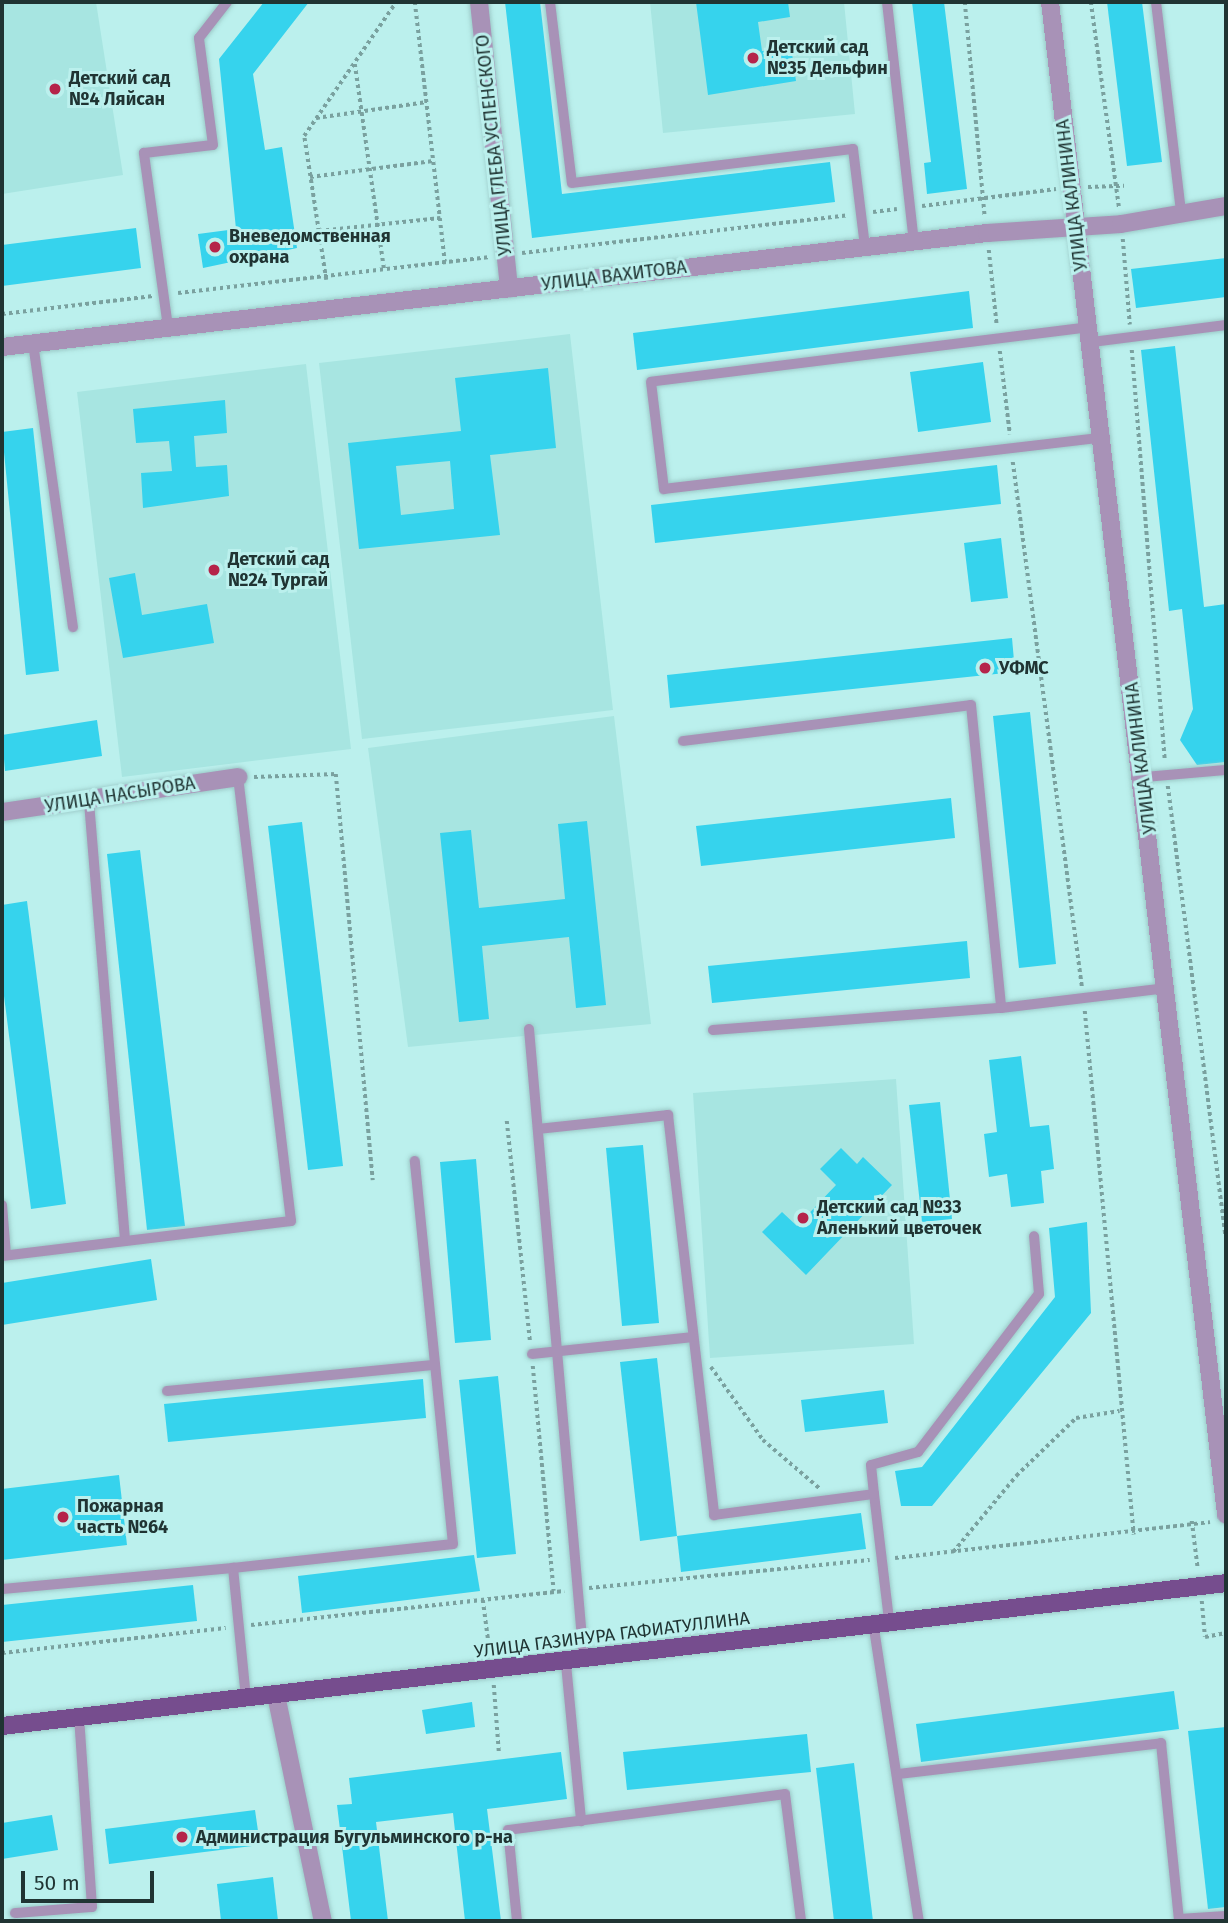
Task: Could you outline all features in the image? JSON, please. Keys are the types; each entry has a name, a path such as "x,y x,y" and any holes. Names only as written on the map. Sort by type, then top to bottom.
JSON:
{"main road":[{"name":"УЛИЦА ГАЗИНУРА ГАФИАТУЛЛИНА","path":"2,1726 575,1662 881,1621 1226,1583"}],"street":[{"name":"УЛИЦА ГЛЕБА УСПЕНСКОГО","path":"479,2 509,288"},
{"name":"УЛИЦА КАЛИНИНА","path":"1050,2 1075,228 1104,437 1167,988 1220,1405 1226,1515"},
{"name":"УЛИЦА ВАХИТОВА","path":"2,347 987,233 1121,224 1181,211 1226,206"},
{"name":"УЛИЦА НАСЫРОВА","path":"2,812 89,802 238,777"},
{"path":"276,1695 323,1921"}],"lane":[{"path":"167,327 144,153 213,145 199,38 228,2"},
{"path":"550,2 572,183 853,149 865,247"},
{"path":"887,2 914,242"},
{"path":"1156,2 1181,211"},
{"path":"1104,437 664,489 651,382 999,339 1091,335 1131,337 1226,325"},
{"path":"33,343 73,627"},
{"path":"683,741 971,705 1001,1008"},
{"path":"1144,777 1226,770"},
{"path":"2,1205 4,1256 291,1221 238,777"},
{"path":"89,802 125,1241"},
{"path":"713,1030 1001,1008 1083,996 1167,988"},
{"path":"529,1029 557,1352 582,1821"},
{"path":"538,1129 668,1115 714,1515 874,1494"},
{"path":"2,1589 453,1545 433,1365 415,1161"},
{"path":"919,1921 881,1621 871,1465 918,1452 1038,1294 1034,1236"},
{"path":"532,1354 695,1343"},
{"path":"167,1391 433,1365"},
{"path":"233,1568 246,1698"},
{"path":"15,1913 92,1907 79,1716"},
{"path":"899,1774 1161,1743 1179,1919"},
{"path":"517,1921 508,1830 785,1794 801,1921"},
{"path":"1167,1921 1226,1916"}],"path":[{"path":"326,278 304,136 396,2"},
{"path":"415,2 444,262"},
{"path":"965,2 983,199 1011,446 1083,996 1119,1411 1133,1535"},
{"path":"1091,2 1121,224 1166,775 1226,1236"},
{"path":"355,62 384,270"},
{"path":"316,118 427,103"},
{"path":"310,177 434,161"},
{"path":"2,314 326,278 1071,187 1124,186"},
{"path":"318,231 440,218"},
{"path":"238,777 336,775 373,1180"},
{"path":"2,1653 554,1591 507,1121"},
{"path":"695,1343 763,1440 832,1499"},
{"path":"953,1552 1016,1476 1076,1418 1119,1411"}],"shaded area":[{"name":"Детский сад №4 Ляйсан","path":"2,2 96,2 123,175 2,194"},
{"name":"Детский сад №35 Дельфин","path":"650,2 844,2 855,114 663,133"},
{"path":"570,334 613,710 362,739 319,363"},
{"name":"Детский сад №24 Тургай","path":"306,364 351,749 122,777 77,392"},
{"path":"614,716 651,1024 408,1047 368,748"},
{"name":"Детский сад №33 Аленький цветочек","path":"896,1079 914,1344 710,1358 693,1093"}],"building":[{"path":"264,2 309,2 253,74 265,150 282,147 297,248 203,268 198,234 236,229 219,59"},
{"path":"505,2 540,2 562,194 830,162 835,202 532,238"},
{"path":"696,2 788,2 790,17 758,22 762,51 791,47 796,81 708,95"},
{"path":"912,2 944,2 967,189 927,194 924,163 931,162"},
{"path":"1107,2 1142,2 1162,162 1127,166"},
{"path":"136,228 141,268 2,286 2,245"},
{"path":"1226,258 1226,297 1136,308 1131,269"},
{"path":"969,291 973,328 637,370 633,333"},
{"path":"1175,346 1204,607 1226,604 1226,762 1197,765 1180,740 1193,709 1182,609 1169,611 1141,350"},
{"path":"983,362 991,422 918,432 910,372"},
{"path":"548,368 556,448 490,455 500,535 359,549 348,443 461,431 455,378","holes":["450,461 454,509 401,515 396,466"]},
{"path":"225,400 227,433 194,436 196,467 227,465 229,496 143,508 141,473 172,471 169,441 136,443 133,409"},
{"path":"33,428 59,671 26,675 2,432"},
{"path":"997,465 1001,504 655,543 651,505"},
{"path":"1001,538 1008,598 971,602 964,543"},
{"path":"135,573 142,615 207,604 214,643 123,658 109,578"},
{"path":"1012,638 1015,672 670,708 667,675"},
{"path":"1030,712 1056,964 1019,968 993,716"},
{"path":"97,720 102,756 5,771 2,735"},
{"path":"951,798 955,838 701,866 696,826"},
{"path":"587,821 606,1005 576,1008 569,937 482,946 489,1019 459,1022 440,833 471,830 479,908 565,899 558,824"},
{"path":"302,822 343,1166 308,1170 268,826"},
{"path":"140,850 185,1226 147,1230 107,854"},
{"path":"27,901 66,1204 31,1209 2,980 2,905"},
{"path":"967,941 970,978 712,1003 708,966"},
{"path":"1021,1056 1030,1127 1049,1125 1054,1169 1041,1171 1044,1203 1011,1207 1007,1174 989,1177 984,1134 997,1132 989,1060"},
{"path":"940,1102 952,1219 922,1222 909,1105"},
{"path":"643,1145 659,1323 622,1326 606,1148"},
{"path":"841,1148 857,1164 863,1157 892,1185 806,1275 762,1232 782,1212 797,1226 836,1185 820,1169"},
{"path":"476,1159 491,1340 455,1343 440,1162"},
{"path":"1087,1222 1091,1313 932,1506 901,1506 895,1471 922,1467 1055,1297 1049,1228"},
{"path":"151,1259 157,1300 2,1325 2,1283"},
{"path":"657,1358 677,1536 640,1541 620,1362"},
{"path":"498,1376 516,1554 477,1558 459,1380"},
{"path":"423,1379 426,1418 168,1442 164,1404"},
{"path":"884,1390 888,1423 805,1432 801,1400"},
{"name":"Пожарная часть №64","path":"119,1475 127,1545 2,1560 2,1489"},
{"path":"861,1513 866,1549 681,1572 677,1536"},
{"path":"474,1555 480,1591 302,1613 298,1576"},
{"path":"193,1585 197,1621 2,1642 2,1605"},
{"path":"1174,1691 1179,1729 921,1762 916,1724"},
{"path":"472,1702 475,1727 426,1734 422,1710"},
{"path":"1226,1727 1226,1907 1208,1909 1188,1731"},
{"path":"807,1734 811,1772 627,1790 623,1752"},
{"path":"561,1752 567,1799 487,1809 501,1921 465,1921 453,1813 376,1822 388,1921 351,1921 337,1805 352,1804 349,1778"},
{"path":"854,1763 873,1921 834,1921 816,1768"},
{"name":"Администрация Бугульминского р-на","path":"255,1810 260,1845 109,1864 105,1829"},
{"path":"52,1815 58,1850 2,1859 2,1823"},
{"path":"273,1877 278,1921 221,1921 217,1884"}],"place":[{"name":"Детский сад №35 Дельфин","path":"753,58"},
{"name":"Детский сад №4 Ляйсан","path":"55,89"},
{"name":"Вневедомственная охрана","path":"215,247"},
{"name":"Детский сад №24 Тургай","path":"214,570"},
{"name":"УФМС","path":"985,668"},
{"name":"Детский сад №33 Аленький цветочек","path":"803,1218"},
{"name":"Пожарная часть №64","path":"63,1517"},
{"name":"Администрация Бугульминского р-на","path":"182,1837"}]}
